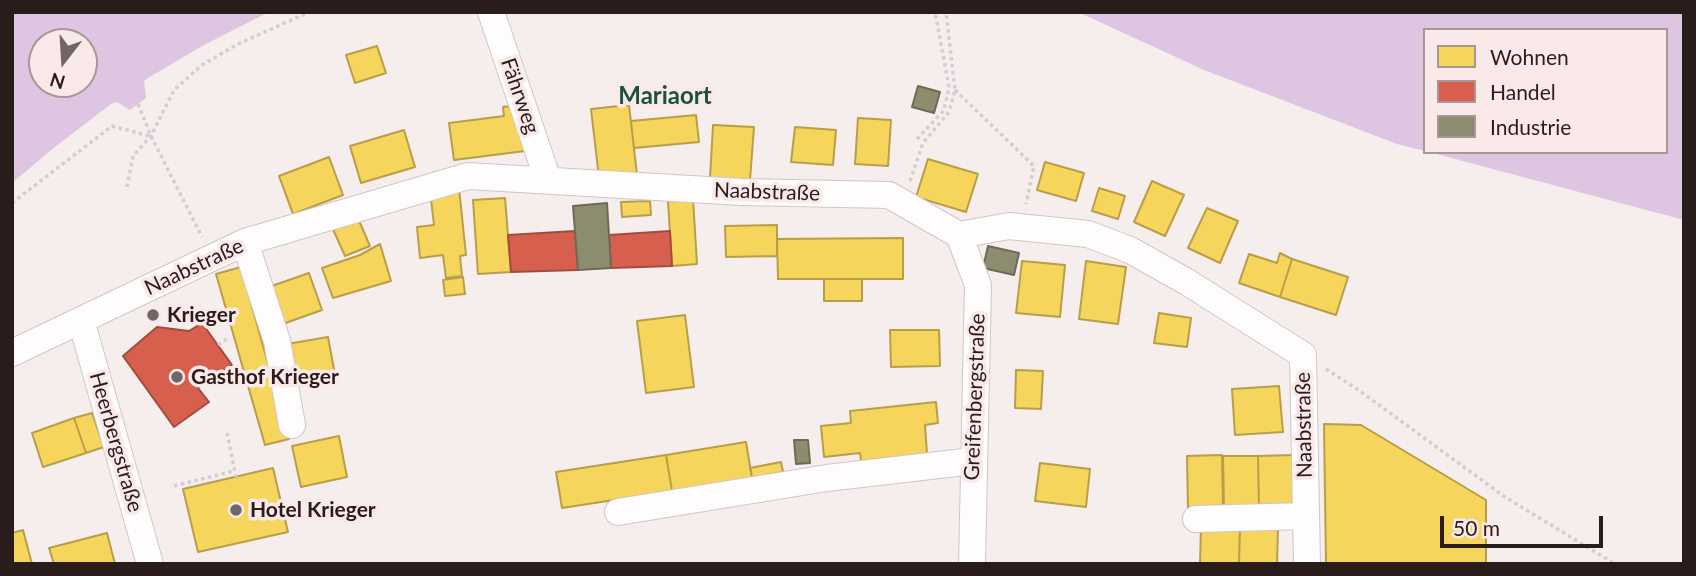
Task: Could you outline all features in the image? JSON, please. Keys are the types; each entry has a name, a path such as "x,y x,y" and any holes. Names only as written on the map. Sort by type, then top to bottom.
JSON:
{"street":[{"name":"Fährweg","path":"491,12 548,180"},
{"name":"Naabstraße","path":"12,353 245,242 468,176 742,192 889,195 959,235 1021,226 1088,234 1130,250 1304,355 1307,564"},
{"name":"Greifenbergstraße","path":"959,235 978,285 972,564"},
{"path":"245,242 277,341 292,425"},
{"name":"Heerbergstraße","path":"81,320 150,564"},
{"path":"618,512 827,478 973,461"},
{"path":"1196,519 1306,516"}],"path":[{"path":"127,187 133,156 151,136 174,90 202,65 238,44 309,12"},
{"path":"917,139 944,110 949,87 935,12"},
{"path":"902,202 923,143 949,112 955,90 946,12"},
{"path":"955,90 1034,166 1021,226"},
{"path":"138,104 151,136 213,258"},
{"path":"12,203 112,126 151,136"},
{"path":"218,345 227,339"},
{"path":"1304,355 1357,389 1505,497 1615,564"},
{"path":"227,433 236,477"},
{"path":"174,486 234,471"}],"shaded area":[{"path":"12,12 269,12 202,46 148,78 144,81 146,98 130,110 117,102 111,104 12,183"},
{"path":"1078,12 1684,12 1684,220 1436,154 1668,154 1668,28 1423,28 1423,150 1397,144 1204,70"}],"building: Wohnen":[{"path":"377,46 386,73 355,83 346,55"},
{"path":"519,105 525,151 454,160 449,123 504,116 503,107"},
{"path":"629,105 637,175 599,178 591,109"},
{"path":"696,115 699,142 634,148 631,121"},
{"path":"858,118 891,120 888,166 855,164"},
{"path":"713,125 754,127 750,180 710,178"},
{"path":"795,127 836,130 833,165 791,162"},
{"path":"404,130 415,167 361,183 350,146"},
{"path":"329,157 343,195 293,214 279,176"},
{"path":"928,159 978,174 966,212 916,197"},
{"path":"1045,162 1084,173 1076,201 1037,190"},
{"path":"1152,181 1184,195 1165,236 1134,222"},
{"path":"459,188 466,255 460,256 462,276 446,278 443,255 420,258 417,227 434,225 430,191"},
{"path":"1099,188 1125,196 1118,219 1092,211"},
{"path":"505,198 511,272 478,274 473,200"},
{"path":"693,199 697,264 672,266 668,201"},
{"path":"650,201 651,215 622,217 621,202"},
{"path":"1207,208 1238,221 1220,263 1188,248"},
{"path":"357,216 370,246 345,256 332,227"},
{"path":"777,225 777,256 726,257 725,226"},
{"path":"903,238 903,279 778,279 777,239"},
{"path":"380,244 391,281 333,298 322,268 360,255"},
{"path":"1280,253 1292,259 1280,297 1239,283 1249,254 1277,263"},
{"path":"1292,259 1348,277 1336,315 1280,297"},
{"path":"1022,261 1065,265 1060,317 1016,313"},
{"path":"1086,261 1126,267 1118,324 1079,319"},
{"path":"241,267 289,439 265,445 216,274"},
{"path":"309,273 322,310 280,325 266,288"},
{"path":"463,277 465,294 445,296 443,280"},
{"path":"824,279 862,279 862,301 824,301"},
{"path":"1159,313 1191,318 1187,347 1154,343"},
{"path":"685,315 694,387 646,393 637,321"},
{"path":"890,330 939,330 940,366 891,367"},
{"path":"328,337 336,380 295,387 287,344"},
{"path":"1016,370 1043,371 1041,409 1015,408"},
{"path":"1279,386 1283,432 1235,435 1232,389"},
{"path":"936,402 938,423 925,425 927,454 861,461 860,453 824,457 821,426 851,423 850,411"},
{"path":"92,413 104,447 86,453 74,418"},
{"path":"74,418 86,453 43,467 32,433"},
{"path":"1324,424 1361,425 1486,500 1486,564 1326,564"},
{"path":"339,436 347,477 301,487 292,446"},
{"path":"746,442 752,478 672,491 666,455"},
{"path":"666,455 672,491 562,508 556,472"},
{"path":"1222,455 1223,509 1188,510 1187,456"},
{"path":"1295,455 1297,507 1259,509 1258,456"},
{"path":"1223,456 1258,456 1259,509 1224,509"},
{"path":"781,462 783,472 752,478 750,468"},
{"path":"1040,463 1090,469 1086,507 1035,501"},
{"name":"Hotel Krieger","path":"273,468 288,532 198,552 183,489"},
{"path":"1201,527 1240,528 1239,564 1200,564"},
{"path":"1240,527 1278,528 1277,564 1239,564"},
{"path":"23,530 32,564 12,564 12,533"},
{"path":"107,533 115,564 54,564 49,548"}],"building: Handel":[{"path":"575,231 578,270 511,272 508,235"},
{"path":"670,231 672,266 611,268 609,235"},
{"name":"Gasthof Krieger","path":"202,323 232,365 198,388 209,402 174,427 123,356 157,327 189,331"}],"building: Industrie":[{"path":"918,86 940,92 934,113 912,107"},
{"path":"607,203 611,268 578,270 573,206"},
{"path":"988,246 1019,253 1014,275 983,268"},
{"path":"794,440 808,440 810,463 796,464"}],"place":[{"name":"Krieger","path":"153,315"},
{"name":"Gasthof Krieger","path":"177,377"},
{"name":"Hotel Krieger","path":"236,510"}],"district":[{"name":"Mariaort","path":"665,96"}]}
